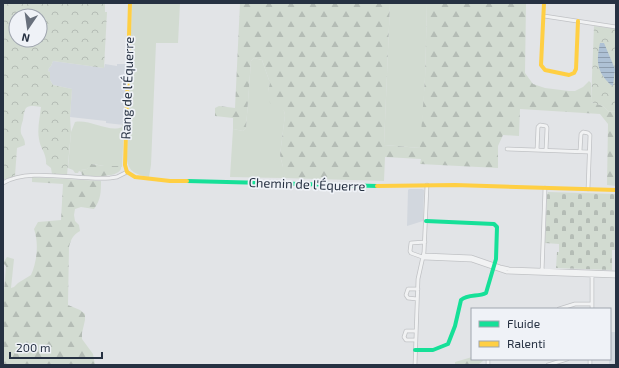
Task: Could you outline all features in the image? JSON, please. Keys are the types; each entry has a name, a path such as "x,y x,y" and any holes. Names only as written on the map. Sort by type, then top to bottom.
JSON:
{"street":[{"name":"Rang de l'Équerre","path":"128,172 125,167 124,158 130,3"},
{"path":"544,3 542,67 545,70 568,75 574,74 576,69 578,21"},
{"path":"544,16 616,27"},
{"path":"537,150 537,128 542,125 547,128 546,150"},
{"path":"580,151 581,134 586,132 590,135 588,189"},
{"path":"507,149 589,152"},
{"path":"3,182 28,176 110,178 117,177 128,172"},
{"name":"Chemin de l'Équerre","path":"128,172 137,177 170,181 616,190"},
{"path":"415,365 417,299 419,274 424,256 427,185"},
{"path":"542,272 545,188"},
{"path":"415,350 432,350 448,344 455,326 461,300 467,296 486,293 496,259 497,227 494,224 426,221"},
{"path":"425,242 412,242 410,245 411,253 424,256 469,260 493,266 507,272 542,272 616,276"},
{"path":"592,274 616,273"},
{"path":"592,274 592,308"},
{"path":"417,299 409,298 406,295 408,289 418,289"},
{"path":"562,308 575,304 592,304"},
{"path":"415,340 406,340 404,337 406,331 416,331"},
{"path":"548,365 564,360"}],"shaded area":[{"path":"53,61 104,68 105,64 117,66 117,64 126,64 124,125 106,123 106,121 70,117 72,89 53,85 50,80 50,72 48,71"},
{"path":"408,190 424,190 423,221 407,226"},
{"path":"611,332 616,332 616,365 609,365 609,360 611,360"}],"green space":[{"path":"3,3 105,3 105,12 107,12 104,68 53,61 48,71 50,72 50,80 53,85 72,89 70,117 71,132 67,175 52,174 51,168 46,164 38,135 41,107 29,106 25,111 21,126 21,133 25,141 25,145 17,148 15,176 3,180"},
{"path":"132,3 180,3 178,43 156,43 151,165 149,177 131,170 127,159"},
{"path":"240,3 390,3 384,145 420,148 425,78 427,3 526,3 525,73 533,84 545,88 575,91 583,87 589,81 591,83 591,102 603,106 609,112 616,111 616,186 607,185 608,124 600,114 520,109 519,136 503,135 498,146 498,168 420,164 421,159 385,157 384,181 283,178 283,167 280,155 285,115 284,111 270,103 268,91 270,83 262,60 254,58 251,61 246,128 243,131 233,129 233,118 215,116 215,108 219,106 235,108"},
{"path":"390,3 427,3 421,148 384,145"},
{"path":"594,26 616,29 616,111 609,112 603,106 591,102"},
{"path":"254,58 262,60 270,83 268,91 284,111 285,115 280,155 283,167 283,178 230,177 233,129 243,131 246,128 251,61"},
{"path":"75,122 87,122 111,128 122,127 122,124 124,125 122,167 93,164 87,169 81,170 81,172 79,171 78,173 75,173 73,170 68,168 71,132"},
{"path":"91,164 121,166 121,170 112,175 106,176 82,175 81,170 87,169"},
{"path":"32,177 101,181 101,192 94,209 81,207 75,209 75,221 79,225 80,231 73,238 69,247 68,305 85,314 82,339 93,354 95,365 3,365 3,304 6,266 3,263 7,257 14,259 11,288 14,287 31,275 33,270 37,246 34,229 38,222 61,220 63,184 32,182"},
{"path":"548,192 616,194 616,250 612,250 612,270 556,268 559,244 545,243"},
{"path":"471,357 471,360 483,361 479,364 481,365 455,365 455,362"}],"water":[{"path":"600,43 604,43 615,69 613,86 606,80 600,71 598,53"}],"traffic: fast":[{"path":"187,181 377,186"},
{"path":"415,350 433,350 448,344 455,326 461,300 467,297 486,293 496,259 497,227 494,224 426,221"}],"traffic: slow":[{"path":"130,3 125,165 127,172 135,177 170,181 187,181"},
{"path":"544,3 541,65 545,70 569,75 574,73 576,69 578,21"},
{"path":"377,186 455,185 616,190"}]}
